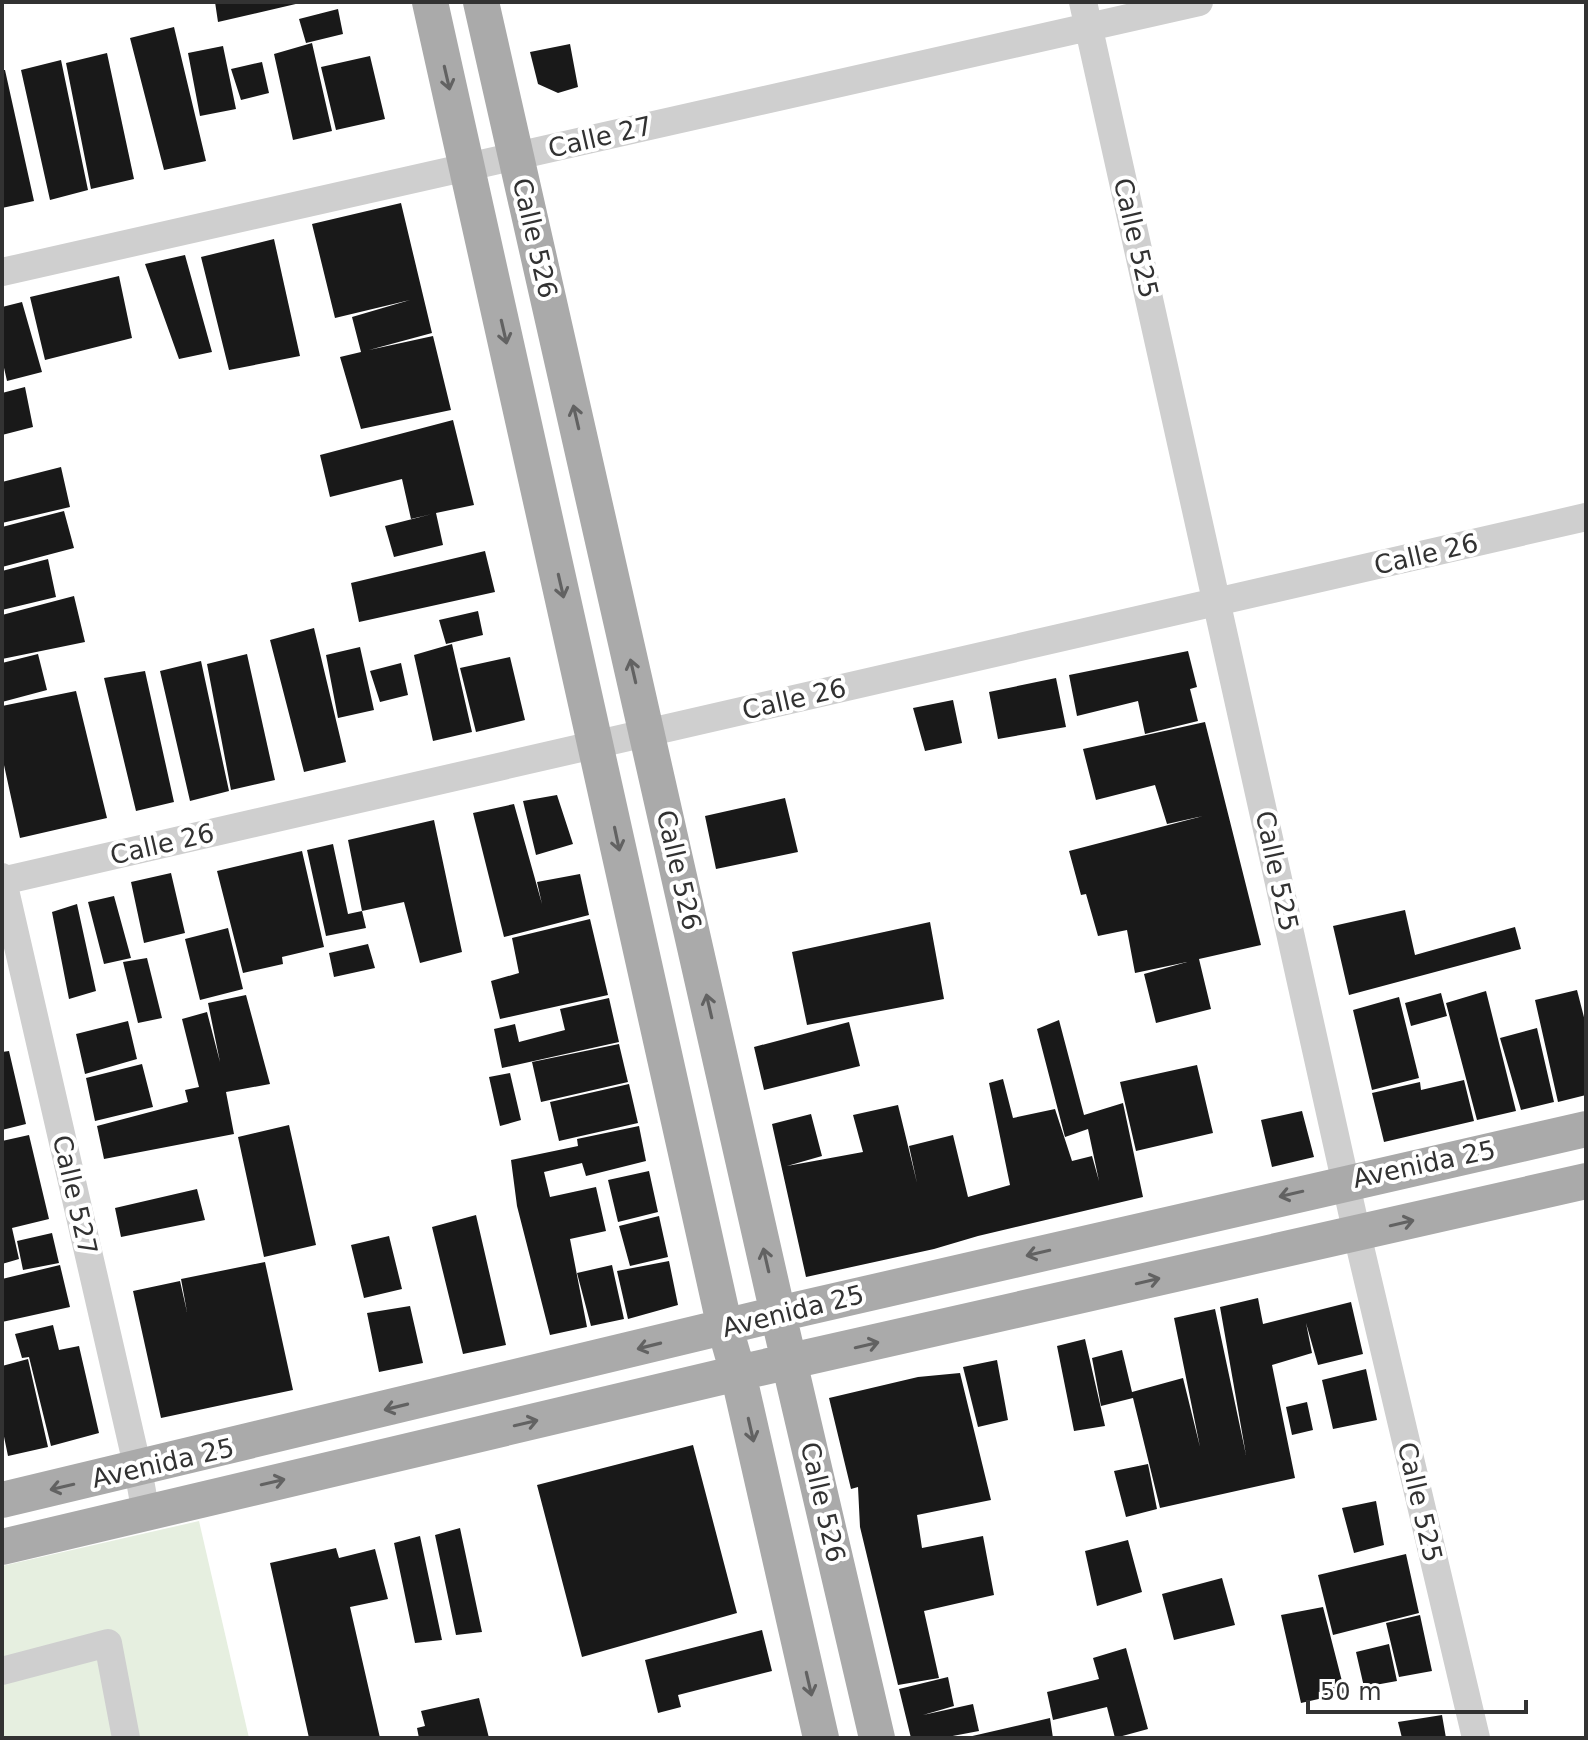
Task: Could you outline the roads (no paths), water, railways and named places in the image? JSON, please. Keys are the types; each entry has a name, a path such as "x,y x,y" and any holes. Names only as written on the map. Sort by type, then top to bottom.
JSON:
{"main road":[{"name":"Calle 526","path":"430,2 725,1328 821,1738"},
{"name":"Calle 526","path":"481,2 877,1738"},
{"name":"Avenida 25","path":"2,1500 778,1314 1586,1129"},
{"name":"Avenida 25","path":"2,1547 738,1373 1586,1181"}],"street":[{"name":"Calle 27","path":"2,272 467,168 1086,14 1199,2"},
{"name":"Calle 525","path":"1086,14 1357,1234 1476,1738"},
{"name":"Calle 26","path":"2,879 1586,517"},
{"name":"Calle 527","path":"2,879 146,1514"},
{"path":"2,1671 108,1643 126,1738"}]}
